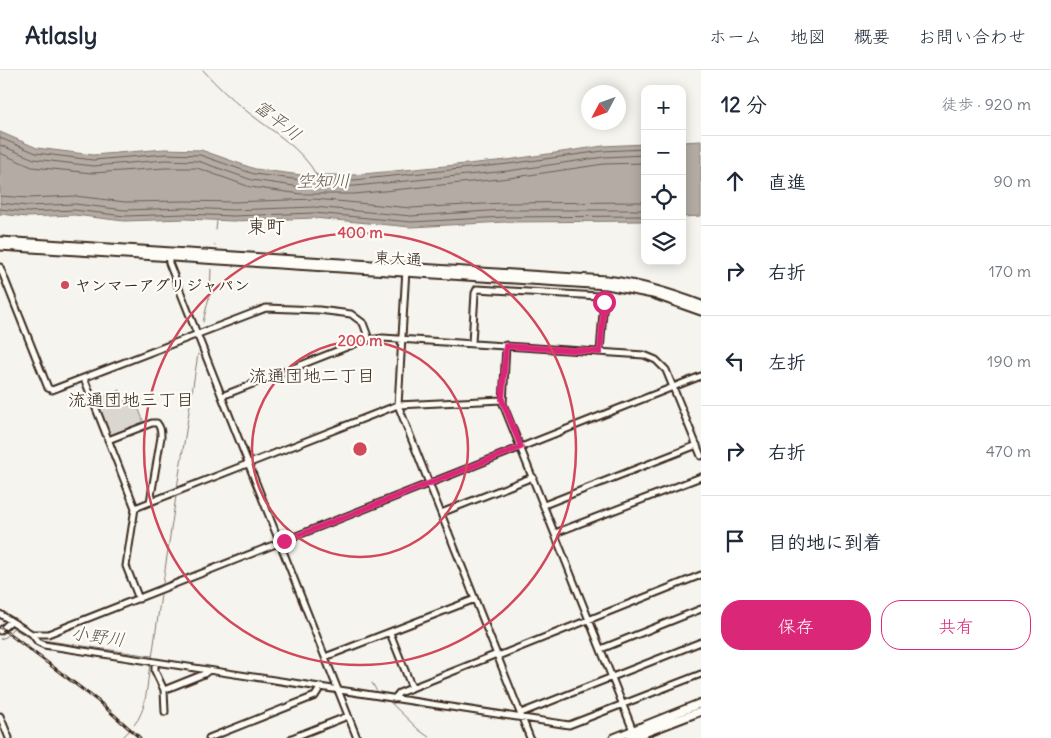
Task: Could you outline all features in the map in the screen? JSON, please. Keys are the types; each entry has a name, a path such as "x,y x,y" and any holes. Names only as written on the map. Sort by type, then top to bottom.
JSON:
{"highway":[{"name":"東大通","path":"0,241 168,254 614,281 655,289 701,305"},
{"name":"東大通","path":"0,246 168,254"},
{"name":"東大通","path":"406,269 606,285 653,294 701,311"},
{"path":"634,736 701,703"},
{"path":"614,738 634,736 701,710"}],"street":[{"path":"168,254 197,334 357,738"},
{"path":"0,267 48,388 52,390 262,309 327,310 352,314 363,324 369,339"},
{"path":"406,269 398,405 530,738"},
{"path":"472,343 475,293 479,288 599,296 604,299 600,352"},
{"path":"222,396 369,339 383,338 472,343 644,355 656,360 666,370 701,456"},
{"path":"506,346 502,400 634,736"},
{"path":"32,634 48,634 701,376"},
{"path":"84,378 135,508 126,566 139,598"},
{"path":"135,508 398,405 502,400"},
{"path":"108,440 152,423 157,423 162,430 150,502"},
{"path":"544,505 697,445"},
{"path":"441,514 533,477"},
{"path":"555,533 701,477"},
{"path":"394,699 399,693 701,576"},
{"path":"325,657 475,599"},
{"path":"601,649 701,609"},
{"path":"0,614 32,634 38,642 44,645 338,691 522,716 569,725 701,674"},
{"path":"0,631 10,622"},
{"path":"390,633 412,688"},
{"path":"522,716 612,677 701,642"},
{"path":"155,662 155,671 164,690 165,712"},
{"path":"164,690 208,671"},
{"path":"209,738 315,696 320,688"},
{"path":"0,716 9,738"},
{"path":"292,738 348,716"}],"shaded area":[{"path":"120,390 126,406 136,401 144,423 110,435 97,400"}],"water":[{"name":"空知川","path":"0,132 37,148 93,155 165,149 201,150 255,169 301,175 353,175 507,160 603,146 641,144 641,221 504,222 411,227 314,218 233,221 185,219 124,221 74,215 27,217 0,214"},
{"path":"701,141 701,216 686,217 686,142"}],"waterway":[{"name":"富平川","path":"203,70 237,103 295,149 311,166 317,176"},
{"path":"216,230 217,221"},
{"path":"203,322 210,293 211,269"},
{"path":"177,488 198,354"},
{"path":"163,583 176,496"},
{"path":"152,658 161,595"},
{"name":"小野川","path":"0,639 6,637 13,628 26,636"},
{"name":"小野川","path":"42,640 152,656"},
{"path":"134,725 144,705 150,664"},
{"path":"372,683 378,693"},
{"path":"388,700 430,738"},
{"path":"122,738 129,731"}],"railway":[{"path":"0,627 98,701 140,738"}],"place":[{"name":"ヤンマーアグリジャパン","path":"65,285"}],"district":[{"name":"東町","path":"266,226"},
{"name":"流通団地二丁目","path":"312,375"},
{"name":"流通団地三丁目","path":"131,399"}],"route":[{"path":"284,541 521,447 502,400 506,346 600,352 604,302"}]}
